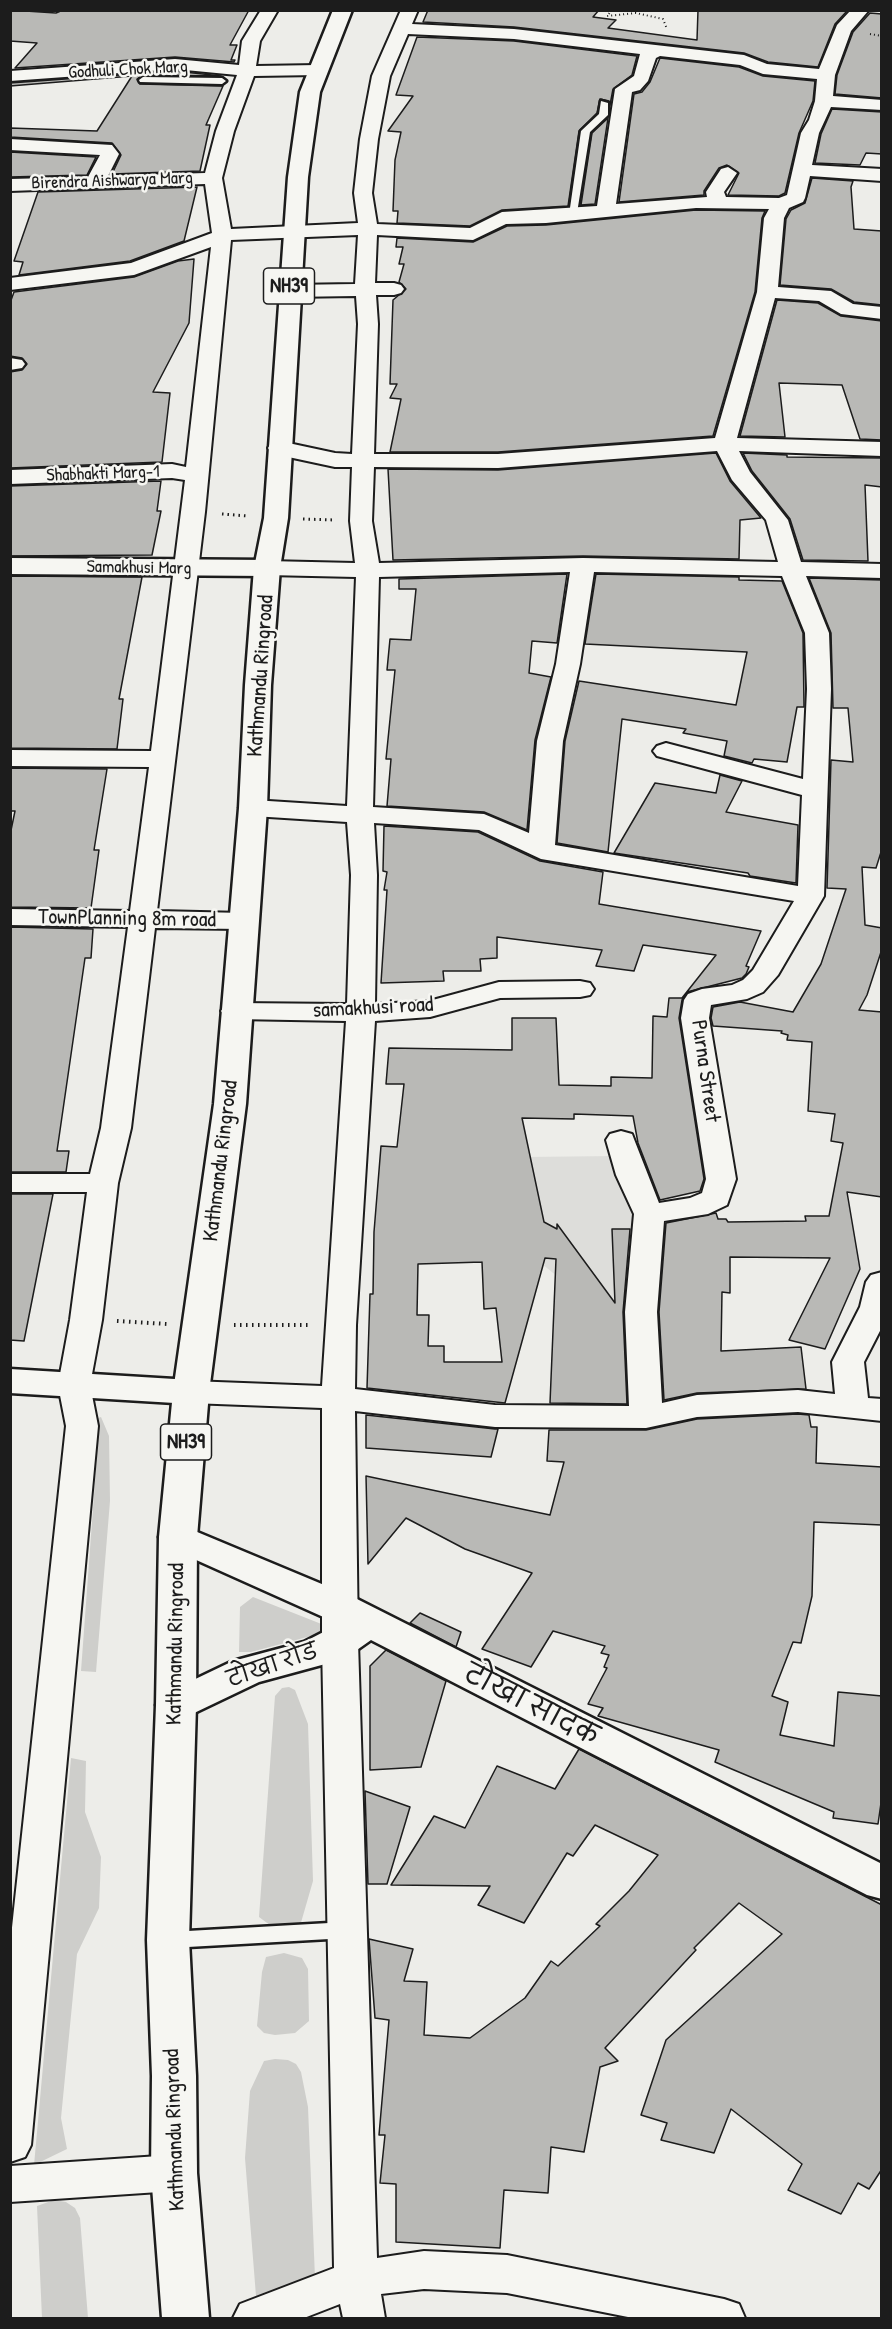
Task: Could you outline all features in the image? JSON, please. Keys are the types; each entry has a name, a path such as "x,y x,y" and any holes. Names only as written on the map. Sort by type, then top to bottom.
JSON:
{"main road":[{"name":"Kathmandu Ringroad","path":"185,2319 174,2173 174,2076 168,1940 176,1705 178,1537 191,1392 230,1104 235,1011 253,808 258,685 267,568 276,518 294,229 310,92 343,10"},
{"name":"Samakhusi Marg","path":"10,566 267,568"},
{"path":"10,1382 191,1392"},
{"name":"टोखा सादक","path":"178,1537 349,1624 882,1882"},
{"name":"टोखा रोड","path":"176,1705 247,1671 315,1653 349,1624"}],"street":[{"path":"10,2145 82,1426 75,1385 86,1320 102,1183 116,1128 144,919 161,759 195,512 196,475 222,236 213,178 225,131 247,71 251,41 270,10"},
{"path":"10,284 134,268 222,236 294,229 368,229 473,234 502,218 546,217 606,209 718,202 781,204 796,198 810,133 818,120 824,101 826,75 843,29 861,10"},
{"path":"360,2299 347,1929 349,1624 338,1398 339,1325 360,1041 363,875 360,814 368,570 361,521 368,324 365,289 368,229 363,194 369,139 381,76 406,20 656,52 744,60 763,69 826,75"},
{"path":"606,209 624,89 634,86 642,77 648,55 656,52"},
{"name":"Godhuli Chok Marg","path":"10,76 175,64 214,76 247,71 318,70"},
{"path":"824,101 882,105"},
{"path":"10,144 105,149 110,154 96,180"},
{"path":"802,170 882,175"},
{"path":"718,202 715,192 728,173"},
{"name":"Birendra Aishwarya Marg","path":"10,185 96,180 213,178"},
{"path":"253,808 484,822 524,840 541,852 811,896 819,689 818,633 792,571 777,520 762,498 740,475 724,444 767,292 774,218 781,204"},
{"path":"289,291 394,290"},
{"path":"767,292 824,295 848,310 882,313"},
{"path":"279,448 335,460 498,461 724,444 882,449"},
{"name":"Shabhakti Marg-1","path":"10,477 172,471 196,475"},
{"path":"541,852 550,741 568,664 583,565"},
{"path":"267,568 368,570 583,565 781,568 792,571 882,571"},
{"path":"666,751 814,790"},
{"path":"10,758 161,759"},
{"name":"Purna Street","path":"649,1214 697,1207 716,1198 721,1179 695,1018 698,1000 712,995 737,993 753,986 764,975 811,896"},
{"name":"TownPlanning 8m road","path":"10,917 243,921"},
{"name":"samakhusi road","path":"235,1011 359,1013 430,1009 499,990 580,988"},
{"path":"621,1140 631,1176 649,1214 641,1312 646,1418"},
{"path":"10,1183 102,1183"},
{"path":"191,1392 338,1398 495,1416 646,1418 708,1406 798,1401 867,1408 848,1362 876,1307 882,1282"},
{"path":"10,2184 174,2173"},
{"path":"255,2319 360,2299 424,2270 507,2274 723,2319"}],"lane":[{"path":"143,80 214,76"},
{"path":"572,213 586,131 603,115 604,103"},
{"path":"168,1940 347,1929"}],"path":[{"path":"612,10 607,16 636,13 663,19 669,32 656,52"}],"shaded area":[{"path":"616,1156 643,1241 642,1413 575,1416 569,1286 536,1259 525,1157"},
{"path":"101,1417 109,1436 110,1501 96,1672 81,1671 97,1454 97,1438 93,1420"},
{"path":"253,1597 329,1627 311,1636 251,1652 239,1652 240,1607"},
{"path":"289,1687 295,1690 308,1724 313,1881 300,1926 278,1931 259,1917 275,1696 282,1688"},
{"path":"71,1758 86,1761 85,1812 101,1857 99,1908 77,1954 61,2118 67,2149 34,2165"},
{"path":"284,1953 302,1958 308,1969 309,2021 295,2033 275,2035 264,2033 257,2026 262,1972 266,1957"},
{"path":"288,2060 296,2064 301,2072 308,2107 315,2278 256,2296 245,2158 250,2091 264,2061"},
{"path":"54,2200 66,2202 75,2208 80,2218 88,2318 42,2318 37,2206"}],"building":[{"path":"10,10 56,13 63,10 249,10 230,45 237,45 231,60 235,60 234,62 175,57 15,68 37,43 10,41"},
{"path":"428,10 599,10 593,17 616,20 608,28 697,40 698,10 847,11 835,24 818,67 768,62 744,53 514,27 423,22"},
{"path":"870,13 882,14 882,98 835,94 837,75 853,32"},
{"path":"417,37 514,41 637,56 632,75 613,89 610,105 609,101 600,99 597,113 579,131 568,206 502,210 470,226 397,223 398,211 393,211 395,160 401,132 388,131 413,96 396,95"},
{"path":"660,58 739,67 763,76 815,81 813,101 799,133 785,193 779,196 728,195 739,173 727,165 719,168 704,191 704,195 619,202 634,94 642,92 650,82"},
{"path":"175,71 221,76 143,75 137,79 140,84 223,86 206,125 210,125 200,171 112,174 121,155 112,143 10,137 10,128 97,131 132,76 10,86 10,83"},
{"path":"832,109 882,112 882,154 866,153 860,165 815,163 821,134"},
{"path":"608,118 595,204 581,205 592,133"},
{"path":"10,152 96,157 87,175 10,177"},
{"path":"812,178 853,181 851,187 854,229 882,231 882,305 854,302 831,289 780,285 786,219 791,210 805,203"},
{"path":"197,187 184,241 130,261 19,275 23,262 14,261 38,192"},
{"path":"696,210 765,211 762,218 755,292 713,436 498,452 390,452 401,399 390,398 397,384 390,384 393,300 406,289 399,282 404,264 399,264 403,247 396,247 397,238 473,242 507,226 546,225"},
{"path":"194,259 189,323 153,392 170,393 162,462 10,468 10,372 22,370 27,364 22,358 10,356 10,303 14,292 134,277 178,261"},
{"path":"777,300 818,303 841,316 882,321 882,440 860,439 842,385 779,383 785,437 740,436"},
{"path":"716,453 730,481 761,518 740,520 739,559 583,556 393,560 388,469 498,470"},
{"path":"743,453 787,455 787,457 882,458 882,487 865,485 868,561 803,560 790,519 752,471"},
{"path":"161,481 157,511 161,511 152,555 10,556 10,486"},
{"path":"567,574 557,643 532,641 529,673 551,677 535,740 527,830 484,812 387,806 391,759 386,759 395,670 387,670 390,639 411,640 416,589 399,589 399,579"},
{"path":"596,574 739,577 739,580 782,581 803,633 804,707 797,707 787,762 754,759 752,763 724,756 727,741 683,733 686,729 622,719 608,852 557,843 565,741 579,681 736,705 747,652 585,644"},
{"path":"10,576 142,577 119,699 123,699 117,749 10,748"},
{"path":"809,578 882,580 882,849 876,868 862,867 865,925 882,928 882,949 867,995 859,1010 882,1012 882,1197 847,1192 860,1269 825,1349 789,1340 830,1258 730,1257 730,1293 722,1292 721,1351 801,1347 806,1389 697,1393 664,1400 659,1312 666,1223 716,1213 718,1219 726,1219 728,1222 806,1221 805,1216 829,1216 843,1143 831,1141 835,1114 808,1111 812,1042 787,1040 788,1035 781,1033 782,1031 713,1026 711,1018 713,1007 740,1002 793,1012 821,964 846,889 827,888 831,760 853,762 848,708 833,708 831,633"},
{"path":"10,768 107,769 94,850 99,850 91,908 10,907 10,835 15,811 10,811"},
{"path":"720,775 742,781 726,812 798,825 796,883 750,876 748,873 614,853 655,783 716,793"},
{"path":"384,826 478,832 540,861 603,872 599,904 761,931 746,966 749,967 742,978 687,992 682,1000 679,1018 704,1179 700,1191 660,1200 638,1143 633,1116 574,1114 574,1119 522,1118 544,1222 557,1229 557,1224 615,1303 612,1229 630,1229 623,1312 627,1404 550,1403 556,1259 545,1258 505,1403 367,1388 370,1294 373,1294 374,1232 381,1146 397,1147 404,1084 386,1084 389,1048 512,1050 512,1018 556,1018 559,1085 611,1086 611,1077 652,1078 653,1016 667,1017 669,998 682,998 716,955 643,945 634,971 596,966 602,950 497,937 497,958 480,959 481,971 443,971 444,981 381,983 387,890 384,890 387,872 383,871","holes":["482,1262 484,1309 496,1308 502,1362 444,1362 444,1346 428,1346 429,1315 417,1315 418,1264"]},
{"path":"10,927 93,929 91,958 85,958 57,1151 69,1151 66,1172 10,1172"},
{"path":"10,1194 53,1194 24,1341 10,1340"},
{"path":"366,1415 498,1429 491,1457 366,1448"},
{"path":"809,1415 811,1427 817,1427 816,1463 882,1467 882,1525 814,1522 812,1596 801,1643 793,1642 772,1696 788,1702 780,1735 834,1746 838,1692 882,1696 882,1796 878,1824 833,1818 834,1812 715,1762 719,1750 598,1716 603,1708 588,1704 607,1668 604,1667 609,1655 601,1653 605,1646 553,1631 531,1667 482,1649 532,1573 465,1549 406,1518 368,1564 366,1476 550,1515 564,1462 547,1461 549,1430 646,1430 697,1419"},
{"path":"420,1613 461,1632 456,1647 410,1623"},
{"path":"386,1650 446,1681 421,1767 370,1770 370,1666"},
{"path":"579,1749 882,1905 882,2169 869,2189 858,2183 841,2214 788,2190 802,2164 731,2109 714,2153 661,2140 667,2123 641,2115 666,2040 782,1934 739,1903 694,1948 696,1950 605,2048 618,2061 600,2067 584,2152 551,2147 548,2193 504,2190 500,2248 396,2242 396,2184 380,2183 385,2135 379,2135 389,2020 375,2018 369,1939 413,1949 404,1981 427,1982 424,2035 470,2038 525,1998 551,1961 558,1966 600,1926 596,1924 629,1891 658,1855 595,1825 573,1856 567,1853 524,1923 478,1905 490,1886 391,1885 434,1816 465,1828 497,1766 555,1789"},
{"path":"365,1791 410,1807 387,1884 368,1884"}]}
